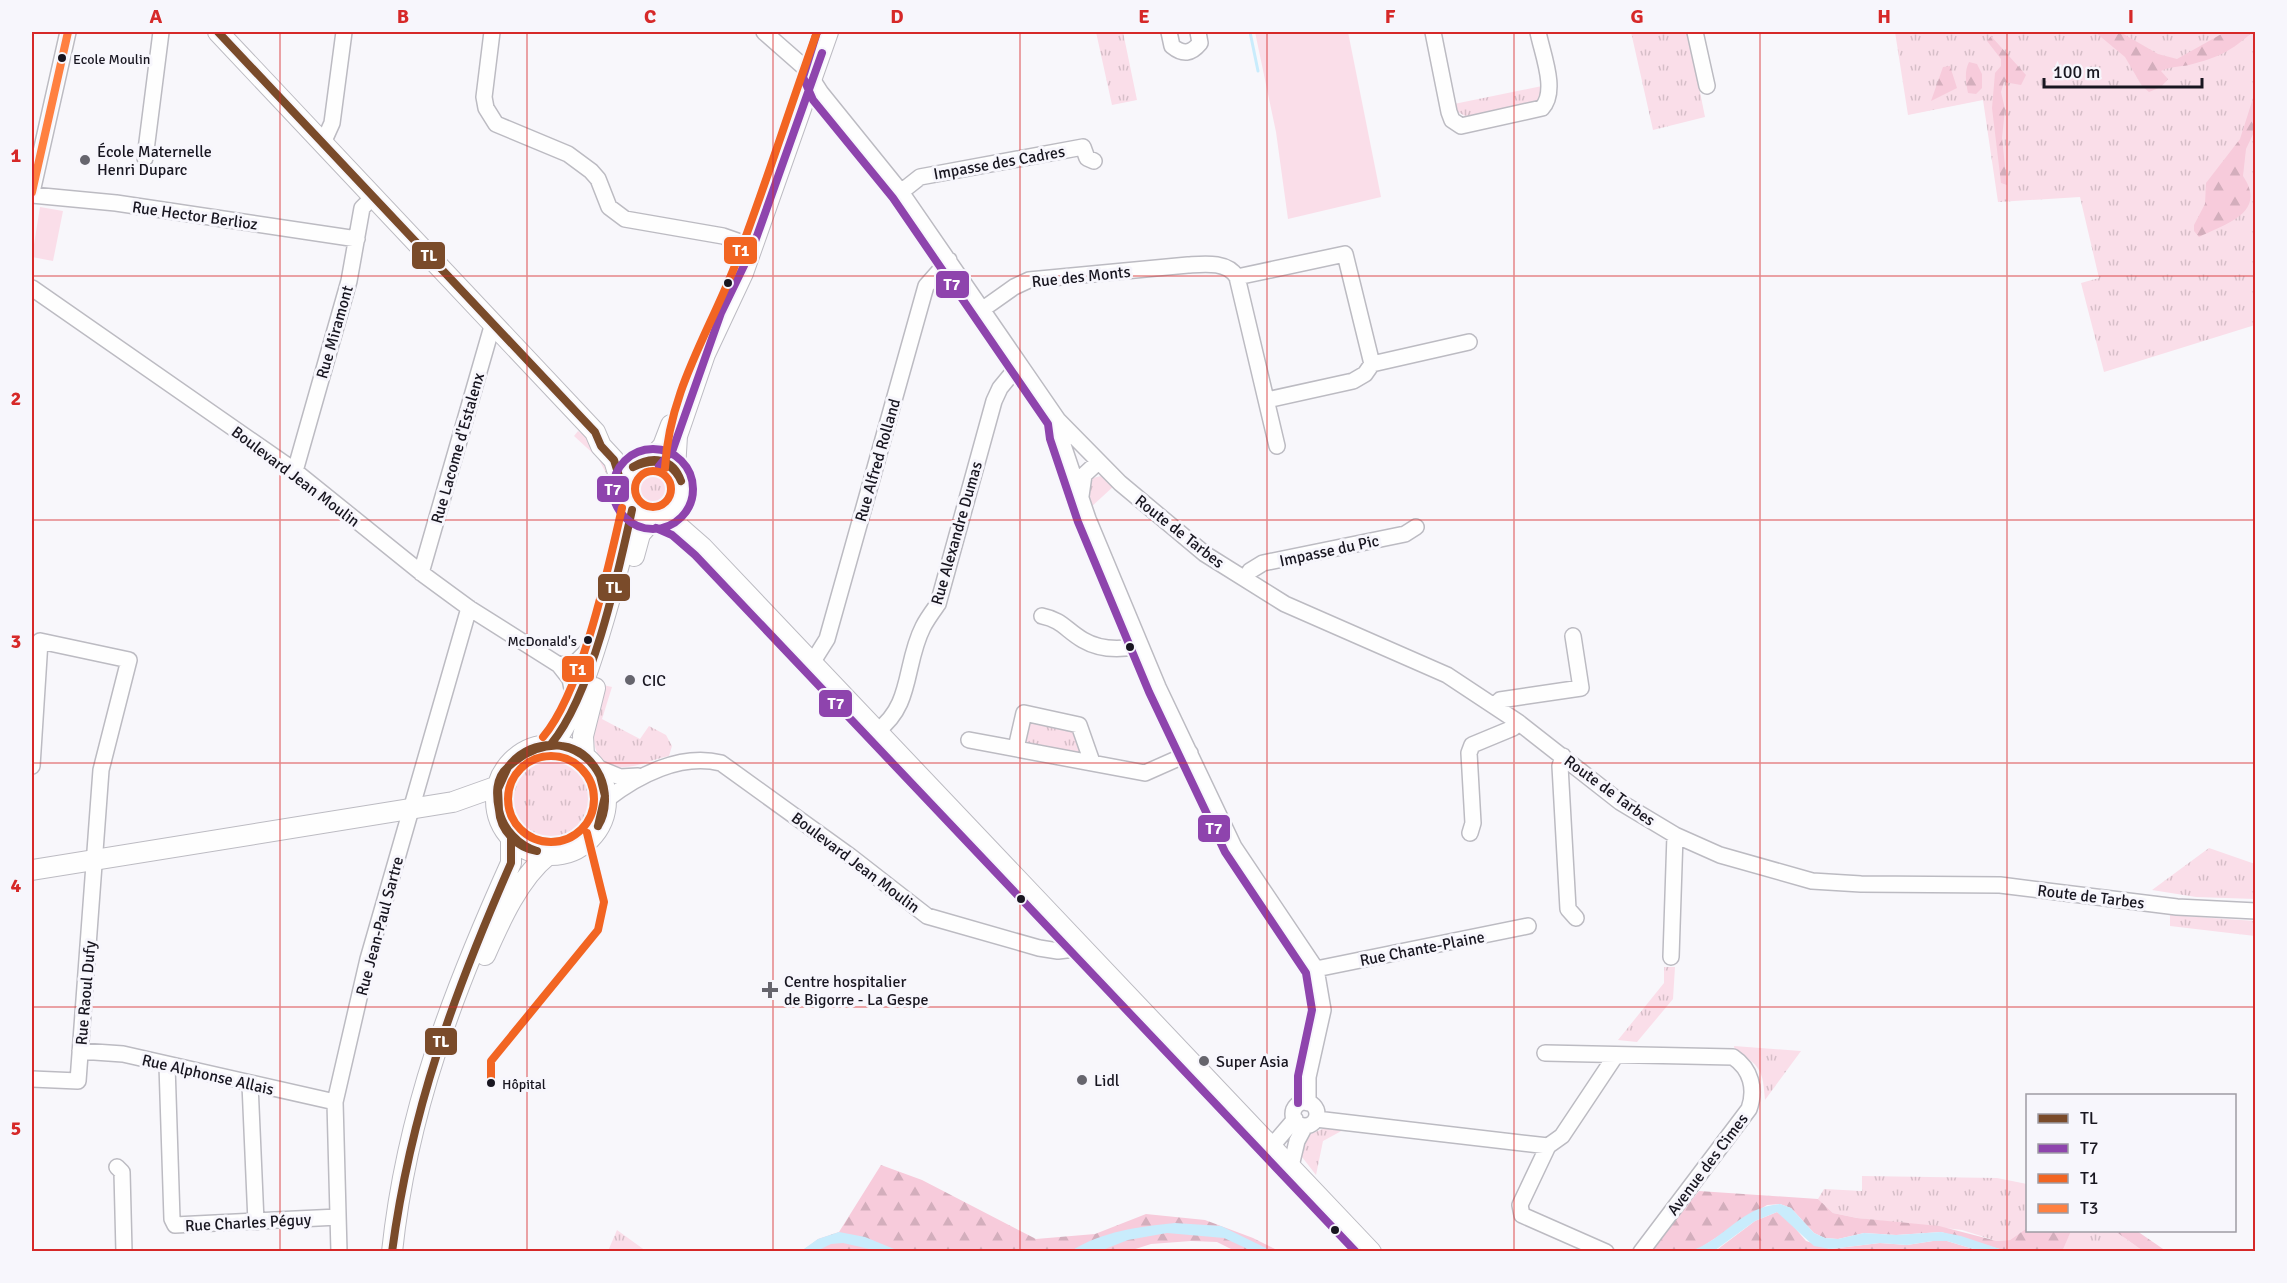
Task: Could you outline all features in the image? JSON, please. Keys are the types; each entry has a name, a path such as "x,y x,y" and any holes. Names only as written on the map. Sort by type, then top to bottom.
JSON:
{"main road":[{"path":"218,32 594,432 601,446 614,460 627,502 632,510 678,526 702,547 1371,1251"},
{"path":"675,469 676,436 705,354 742,273 809,74 818,32"},
{"path":"623,489 631,468 648,460 663,446 711,309 742,243 828,32"},
{"path":"594,432 606,437 623,454 648,460 660,460 675,469 680,476 685,518 702,547"},
{"path":"511,838 528,849 548,855 562,854 587,841 597,830 604,816 606,800 604,783 590,761 583,735 588,707 640,534 656,518 673,511 682,495"},
{"path":"551,744 566,729 575,706 596,642 632,510"},
{"path":"392,1251 398,1194 424,1083 441,1031 511,863 511,838 498,814 498,786 505,769 517,756 533,747 551,744 568,747 590,761"},
{"path":"32,870 453,802 498,786"},
{"path":"453,802 498,814"},
{"path":"404,1251 411,1196 424,1136 453,1032 495,932 531,871 548,855"}],"street":[{"path":"32,194 68,32"},
{"path":"145,158 161,32"},
{"path":"323,143 332,123 344,32"},
{"path":"492,32 484,97 486,108 496,124 568,154 583,164 598,179 609,207 626,219 723,236 742,243"},
{"name":"Route de Tarbes","path":"764,32 809,74 821,93 901,192 1059,420 1094,457 1205,554 1285,604 1447,675 1495,705 1620,802 1675,835 1759,868 1812,880 1883,885 2000,885 2177,907 2256,911"},
{"path":"1169,32 1172,46 1180,52 1187,52 1194,50 1200,43 1198,32"},
{"path":"1433,32 1449,112 1452,120 1461,126 1542,108 1548,102 1550,90 1538,32"},
{"path":"1695,32 1707,86"},
{"name":"Impasse des Cadres","path":"901,192 920,177 1083,147 1087,158 1094,161"},
{"name":"Rue Hector Berlioz","path":"32,194 116,203 357,239"},
{"name":"Rue Miramont","path":"295,471 350,281 362,208 374,196"},
{"path":"1278,446 1237,277 1345,254 1372,364"},
{"name":"Rue Alfred Rolland","path":"812,663 826,639 926,286 949,260"},
{"name":"Rue des Monts","path":"982,309 1014,286 1029,280 1212,264 1234,271 1237,277"},
{"name":"Boulevard Jean Moulin","path":"32,288 295,471 421,573 469,608 559,665"},
{"name":"Rue Lacome d'Estalenx","path":"421,573 493,323"},
{"path":"1267,399 1353,381 1365,375 1372,364 1469,342"},
{"name":"Rue Alexandre Dumas","path":"877,731 891,721 899,709 922,628 938,604 994,401 1000,388 1019,365"},
{"path":"1059,420 1070,467 1081,499 1139,646 1234,847 1316,969 1323,1010 1308,1077 1308,1102"},
{"path":"1070,467 1074,458 1094,457"},
{"path":"1081,499 1084,475 1094,457"},
{"name":"Impasse du Pic","path":"1245,579 1251,571 1263,564 1405,534 1416,527"},
{"name":"Rue Jean-Paul Sartre","path":"339,1251 335,1102 368,959 469,608"},
{"path":"1042,616 1056,619 1084,640 1103,647 1124,650 1139,646"},
{"path":"1495,705 1500,700 1581,687 1573,636"},
{"name":"Rue Raoul Dufy","path":"32,766 39,641 129,660 101,770 78,1081 32,1079"},
{"path":"559,665 575,663 596,642"},
{"path":"559,665 570,679 575,706"},
{"path":"1016,748 1024,713 1079,725 1092,762"},
{"path":"1470,833 1473,823 1469,753 1472,745 1513,728 1518,722"},
{"path":"969,740 1145,772 1190,753"},
{"path":"1563,756 1560,766 1569,909 1576,918"},
{"name":"Boulevard Jean Moulin","path":"590,761 621,777 641,776 695,759 721,763 850,856 927,916 1039,948 1058,951 1083,948"},
{"name":"Boulevard Jean Moulin","path":"606,800 641,776"},
{"path":"1671,957 1672,855 1675,835"},
{"name":"Rue Chante-Plaine","path":"1316,969 1528,926"},
{"name":"Rue Alphonse Allais","path":"80,1051 123,1054 335,1102"},
{"name":"Avenue des Cimes","path":"1545,1053 1732,1057 1742,1063 1748,1072 1753,1098 1749,1109 1641,1251"},
{"path":"1606,1251 1522,1215 1520,1205 1548,1146 1562,1136 1616,1055"},
{"name":"Rue Charles Péguy","path":"167,1065 173,1222 178,1227 338,1217"},
{"path":"250,1084 256,1222"},
{"path":"1308,1102 1297,1105 1294,1112 1305,1121 1548,1146"},
{"path":"1270,1145 1305,1121 1316,1108 1308,1102"},
{"path":"1291,1166 1305,1121"},
{"path":"117,1167 122,1172 124,1251"}],"green space":[{"path":"1096,32 1123,32 1137,100 1112,105"},
{"path":"1255,32 1348,32 1381,197 1288,219 1276,132"},
{"path":"1631,32 1688,32 1705,117 1653,130"},
{"path":"1895,32 2255,32 2255,325 2104,372 2081,283 2099,278 2080,197 1998,202 1983,100 1908,115"},
{"path":"2095,32 2120,32 2158,54 2177,59 2225,32 2253,32 2217,56 2161,71 2168,79 2161,87 2149,92 2142,86 2125,57"},
{"path":"1991,36 2026,75 2021,85 2004,82 2001,92 2005,109 2002,138 2007,185 2001,183 1992,108 1995,73 2001,66 2001,59 1987,41"},
{"path":"1969,62 1977,64 1982,74 1982,88 1976,94 1968,93 1966,74"},
{"path":"1950,66 1957,88 1931,101 1943,67"},
{"path":"1542,86 1538,102 1467,117 1458,112 1454,104"},
{"path":"2255,92 2255,130 2246,149 2243,176 2249,189 2250,199 2247,208 2231,222 2199,237 2194,231 2194,225 2205,204 2206,183 2240,139"},
{"path":"40,207 63,211 53,261 32,257"},
{"path":"578,431 598,451 609,477 621,525 613,544 610,542 617,524 606,473 598,458 574,436"},
{"path":"654,472 667,477 672,490 667,503 654,508 641,503 636,490 641,477"},
{"path":"1101,476 1115,485 1090,508 1086,497 1089,479"},
{"path":"603,685 612,687 602,719 640,739 649,726 666,735 672,746 669,756 637,765 618,767 606,763 598,756 594,733"},
{"path":"1028,720 1072,728 1082,754 1024,744"},
{"path":"558,752 585,765 597,784 598,804 590,823 576,838 558,847 538,847 520,834 514,826 507,811 507,794 516,770 527,758 537,753"},
{"path":"2209,848 2255,864 2255,899 2196,897 2152,890"},
{"path":"2170,915 2255,921 2255,936 2170,926"},
{"path":"1664,967 1675,967 1673,999 1637,1042 1618,1040 1664,983"},
{"path":"1734,1046 1801,1051 1765,1100 1759,1070 1750,1060 1735,1051"},
{"path":"1325,1128 1345,1129 1323,1141 1316,1175 1302,1157 1300,1149 1308,1135"},
{"path":"881,1165 922,1180 1036,1239 1095,1234 1146,1214 1205,1220 1253,1238 1279,1251 1235,1251 1217,1242 1191,1241 1151,1244 1126,1252 865,1252 841,1249 801,1252 818,1239 839,1232"},
{"path":"1862,1176 1997,1178 2026,1184 2026,1229 2010,1240 1997,1241 1962,1230 1857,1218 1833,1213 1818,1199 1824,1189 1862,1191"},
{"path":"1699,1191 1818,1199 1833,1213 1857,1218 1939,1226 1997,1241 2010,1240 2026,1229 2026,1232 2071,1232 2062,1252 2006,1251 1941,1232 1896,1235 1864,1233 1838,1239 1825,1238 1814,1233 1791,1208 1780,1204 1767,1205 1700,1248 1690,1251 1649,1252"},
{"path":"1777,1212 1789,1221 1806,1241 1830,1249 1880,1243 1907,1245 1947,1241 1980,1251 1714,1252 1755,1221"},
{"path":"617,1230 646,1251 608,1251"},
{"path":"2070,1232 2116,1232 2143,1251 2062,1252"},
{"path":"2116,1232 2138,1232 2166,1251 2143,1251"}],"water":[{"path":"1780,1204 1791,1208 1814,1233 1825,1238 1838,1239 1864,1233 1896,1235 1941,1232 2006,1251 1980,1251 1947,1241 1907,1245 1880,1243 1830,1249 1814,1246 1777,1212 1755,1221 1714,1251 1690,1251 1702,1246 1754,1211"},
{"path":"1175,1223 1221,1226 1272,1251 1252,1251 1224,1238 1167,1233 1128,1240 1100,1251 1071,1251 1108,1234"},
{"path":"839,1232 865,1237 899,1251 878,1251 843,1243 831,1244 817,1251 801,1251 818,1239"}],"waterway":[{"path":"1250,32 1258,71"}],"transit line":[{"name":"T3","path":"32,192 68,32"},
{"name":"TL","path":"218,32 595,432 601,446 614,460 623,489"},
{"name":"T7","path":"817,32 803,77 813,100 893,198 1048,424 1050,439 1078,522 1149,692 1225,852 1306,973 1312,1010 1298,1076 1298,1103"},
{"name":"T1","path":"665,468 668,441 681,390 734,268 817,32"},
{"name":"T7","path":"659,466 673,449 721,313 753,247 822,53"},
{"name":"T7","path":"653,449 668,452 681,461 690,474 693,489 690,504 681,517 668,526 653,529 638,526 625,517 616,504 613,489 616,474 625,461 638,452 653,449"},
{"name":"TL","path":"633,467 647,461 661,461 673,467 681,481"},
{"name":"TL","path":"633,467 648,462 661,462 672,468 681,481"},
{"name":"T1","path":"653,471 666,476 671,489 666,502 653,507 640,502 635,489 640,476 653,471"},
{"name":"T1","path":"543,737 570,690 581,660 601,595 622,508"},
{"name":"TL","path":"551,744 566,723 591,665 611,599 632,510"},
{"name":"T7","path":"656,528 672,535 695,555 1356,1252"},
{"name":"TL","path":"508,767 518,756 530,749 557,745 582,754 600,776"},
{"name":"TL","path":"508,767 532,751 557,746 581,753 591,762 600,776"},
{"name":"T1","path":"551,756 568,759 582,768 591,782 594,799 591,816 582,830 568,839 551,842 534,839 520,830 511,816 508,799 511,782 520,768 534,759 551,756"},
{"name":"TL","path":"499,810 497,793 499,781 508,767"},
{"name":"TL","path":"499,810 498,789 508,767"},
{"name":"TL","path":"598,826 605,796 600,776"},
{"name":"TL","path":"598,826 605,801 600,776"},
{"name":"TL","path":"499,810 504,824 513,836 530,849 537,851"},
{"name":"TL","path":"499,810 506,831 511,837 523,846 537,851"},
{"name":"T1","path":"491,1083 491,1061 598,930 604,902 587,833"},
{"name":"TL","path":"392,1252 400,1200 423,1101 453,1006 511,863 511,838"}],"place":[{"name":"Ecole Moulin","path":"62,58"},
{"name":"École Maternelle Henri Duparc","path":"85,160"},
{"name":"McDonald's","path":"588,640"},
{"name":"CIC","path":"630,680"},
{"name":"Centre hospitalier de Bigorre - La Gespe","path":"770,990"},
{"name":"Super Asia","path":"1204,1061"},
{"name":"Lidl","path":"1082,1080"},
{"name":"Hôpital","path":"491,1083"}]}
